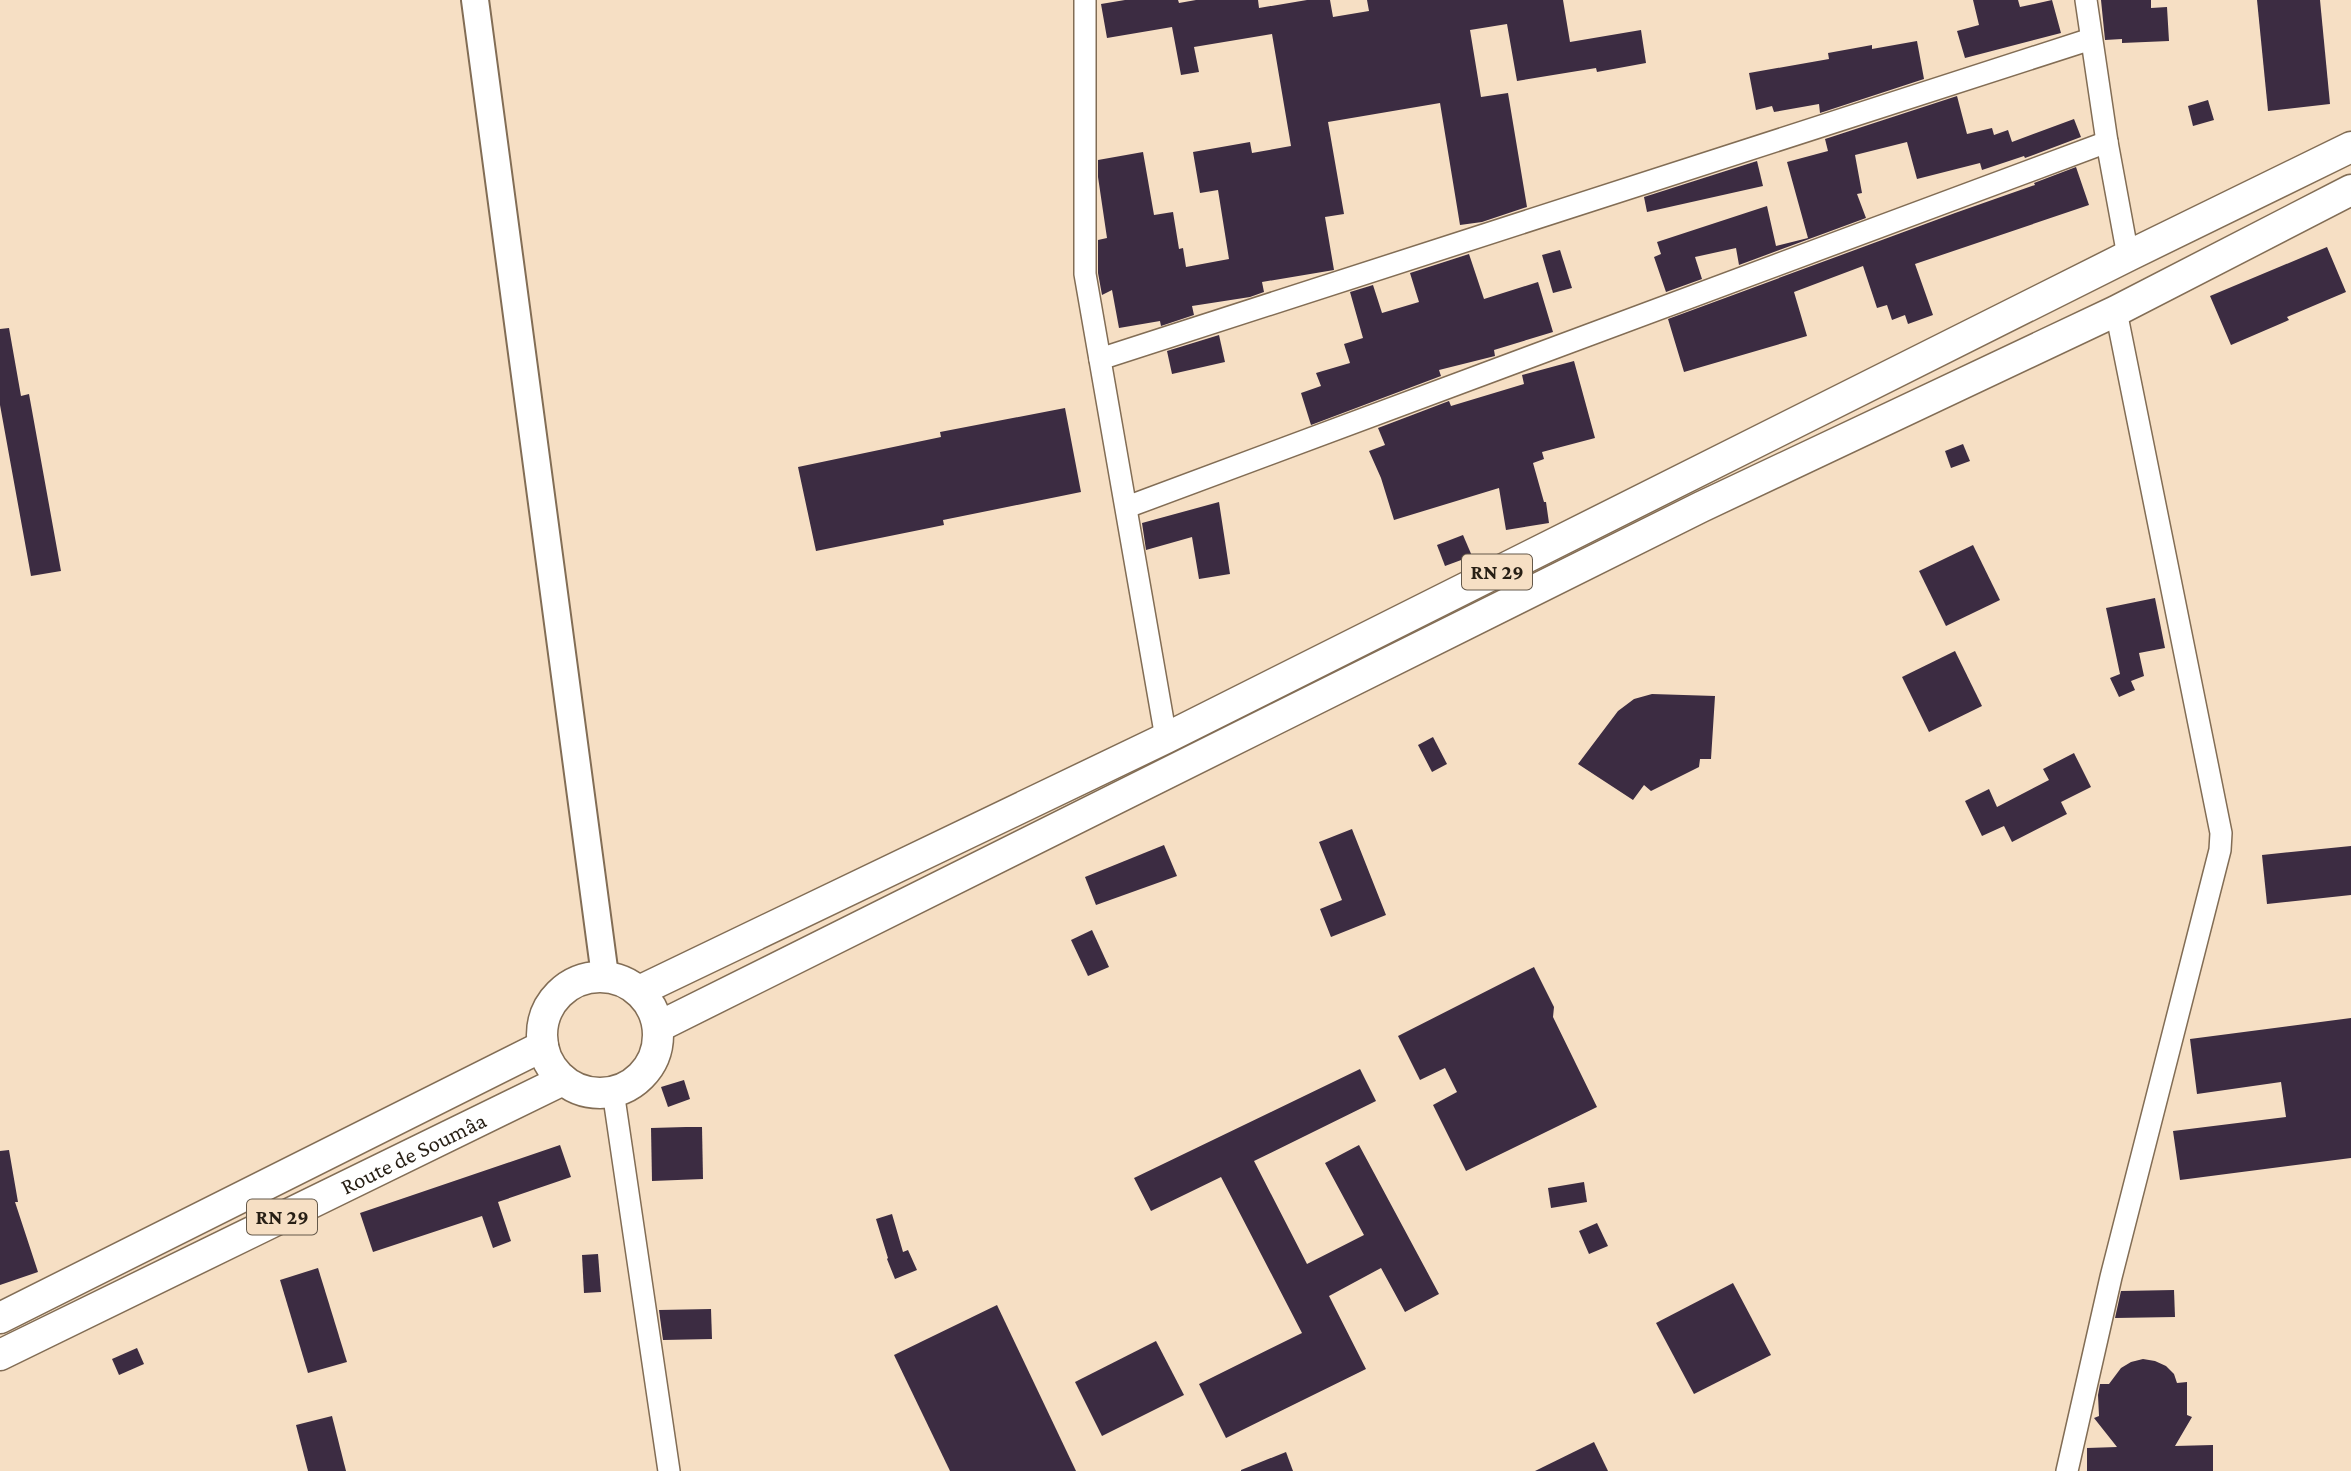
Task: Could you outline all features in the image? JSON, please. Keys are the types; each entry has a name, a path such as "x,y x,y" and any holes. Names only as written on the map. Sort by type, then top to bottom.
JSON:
{"highway":[{"name":"RN 29","path":"639,991 1166,738 2351,147"},
{"path":"658,1027 1701,507 2116,311 2351,190"},
{"path":"605,976 618,978 639,991 655,1014 658,1027 656,1051 645,1073 613,1091 587,1091 563,1080 550,1065 542,1046 543,1020 556,996 578,980 605,976"},
{"name":"RN 29","path":"0,1318 542,1046"},
{"name":"Route de Soumâa","path":"0,1354 563,1080"}],"main road":[{"path":"475,0 605,976"}],"street":[{"path":"1085,0 1085,274 1166,738"},
{"path":"2086,0 2106,142 2128,256"},
{"path":"1100,359 2091,39"},
{"path":"1127,507 2106,142"},
{"path":"2067,1471 2111,1277 2220,850 2221,832 2116,311"},
{"path":"613,1091 668,1471"}],"building":[{"path":"1125,0 1178,0 1179,3 1196,0 1258,0 1259,8 1307,0 1330,0 1333,17 1369,11 1367,0 1563,0 1570,42 1641,30 1646,63 1597,72 1596,68 1517,81 1507,24 1470,30 1481,97 1508,93 1527,207 1482,222 1460,225 1440,103 1328,122 1344,214 1325,217 1334,270 1262,282 1264,292 1250,297 1192,306 1194,315 1161,326 1160,321 1119,328 1112,290 1102,295 1098,273 1098,240 1107,238 1098,160 1143,152 1154,215 1173,212 1179,249 1183,248 1186,267 1229,259 1218,190 1200,193 1193,152 1250,142 1252,153 1291,146 1272,34 1194,47 1199,72 1181,75 1172,27 1107,38 1101,4"},
{"path":"1973,0 2018,0 2020,7 2052,0 2061,33 1965,58 1957,31 1979,25"},
{"path":"2101,0 2151,0 2151,8 2167,7 2169,41 2122,43 2122,39 2105,40"},
{"path":"2257,0 2320,0 2330,104 2268,111"},
{"path":"1917,41 1924,79 1820,113 1819,104 1774,112 1772,106 1756,110 1749,73 1829,59 1828,53"},
{"path":"1957,96 1967,134 1992,128 1994,135 2008,130 2012,142 2074,119 2081,137 2025,158 2024,156 1982,170 1980,163 1917,179 1907,142 1855,155 1862,193 1857,194 1866,218 1739,265 1736,248 1695,257 1702,279 1666,292 1654,257 1661,254 1657,242 1767,206 1776,246 1808,238 1787,162 1828,151 1825,139"},
{"path":"2208,100 2214,120 2193,126 2188,106"},
{"path":"1757,161 1763,186 1647,212 1644,197"},
{"path":"2076,167 2089,205 1915,264 1933,315 1908,324 1905,315 1892,320 1887,305 1877,308 1863,266 1794,292 1807,336 1684,372 1668,319 2035,185 2034,183"},
{"path":"2327,247 2346,292 2231,345 2210,296"},
{"path":"1560,250 1572,288 1553,293 1542,255"},
{"path":"1469,254 1484,299 1538,282 1553,332 1494,350 1495,356 1439,370 1441,376 1311,425 1301,393 1321,386 1316,373 1350,363 1344,344 1363,338 1350,292 1373,285 1382,313 1419,302 1410,273"},
{"path":"9,328 21,396 29,394 61,571 31,576 0,405 0,329"},
{"path":"1219,335 1225,362 1172,374 1167,351"},
{"path":"1574,361 1595,438 1542,452 1544,459 1533,463 1546,502 1549,523 1506,530 1499,488 1394,520 1369,451 1385,445 1378,428 1449,401 1451,406 1524,384 1522,375"},
{"path":"1065,408 1081,492 943,520 944,525 816,551 798,467 941,437 940,432"},
{"path":"1963,444 1970,461 1951,468 1945,451"},
{"path":"1219,502 1230,574 1199,579 1192,537 1146,550 1142,523"},
{"path":"1463,535 1472,556 1445,566 1437,545"},
{"path":"1973,545 2000,600 1946,626 1919,571"},
{"path":"2155,598 2165,648 2139,653 2144,676 2131,681 2135,690 2119,697 2110,678 2120,674 2106,608"},
{"path":"1955,651 1982,706 1929,732 1902,677"},
{"path":"1652,694 1715,696 1711,759 1700,759 1699,767 1651,791 1644,785 1633,800 1578,764 1618,711 1634,699"},
{"path":"1433,737 1447,764 1432,772 1418,745"},
{"path":"2074,753 2091,787 2061,802 2067,814 2012,842 2004,826 1982,836 1965,801 1989,789 1997,807 2049,780 2043,769"},
{"path":"1352,829 1386,915 1331,937 1320,909 1342,900 1319,842"},
{"path":"1164,845 1177,876 1096,905 1085,877"},
{"path":"2351,846 2351,895 2267,904 2262,855"},
{"path":"1092,930 1109,967 1088,976 1071,940"},
{"path":"1534,967 1554,1007 1553,1017 1597,1107 1466,1171 1433,1105 1457,1092 1445,1068 1420,1080 1398,1036"},
{"path":"2351,1018 2351,1158 2180,1180 2173,1131 2286,1117 2281,1082 2197,1094 2190,1039"},
{"path":"1360,1069 1376,1101 1254,1161 1307,1264 1364,1235 1325,1163 1359,1145 1439,1294 1405,1312 1381,1268 1329,1296 1366,1369 1226,1438 1199,1384 1302,1333 1221,1177 1151,1211 1134,1178"},
{"path":"684,1080 690,1099 668,1107 661,1087"},
{"path":"702,1127 703,1179 652,1181 651,1128"},
{"path":"560,1145 571,1177 498,1202 511,1241 493,1248 482,1216 373,1252 360,1213"},
{"path":"9,1150 18,1202 15,1202 38,1272 0,1285 0,1151"},
{"path":"1584,1182 1587,1202 1551,1208 1548,1188"},
{"path":"892,1214 903,1252 908,1250 917,1270 895,1279 876,1219"},
{"path":"1597,1223 1608,1246 1589,1254 1579,1231"},
{"path":"598,1254 601,1292 584,1293 582,1255"},
{"path":"318,1268 347,1362 308,1373 280,1280"},
{"path":"1733,1283 1771,1355 1694,1394 1656,1323"},
{"path":"2174,1290 2175,1317 2115,1318 2121,1291"},
{"path":"997,1305 1076,1471 950,1471 894,1355"},
{"path":"711,1309 712,1339 663,1340 659,1310"},
{"path":"1156,1341 1184,1395 1102,1436 1075,1382"},
{"path":"137,1348 144,1364 119,1375 112,1359"},
{"path":"2143,1359 2166,1366 2174,1374 2177,1383 2187,1382 2187,1415 2192,1417 2175,1446 2213,1445 2213,1471 2087,1471 2087,1448 2117,1447 2094,1418 2099,1416 2100,1384 2109,1384 2121,1368"},
{"path":"332,1416 346,1471 308,1471 296,1425"},
{"path":"1594,1442 1608,1471 1535,1471"},
{"path":"1286,1452 1293,1471 1241,1471 1241,1470"}]}
